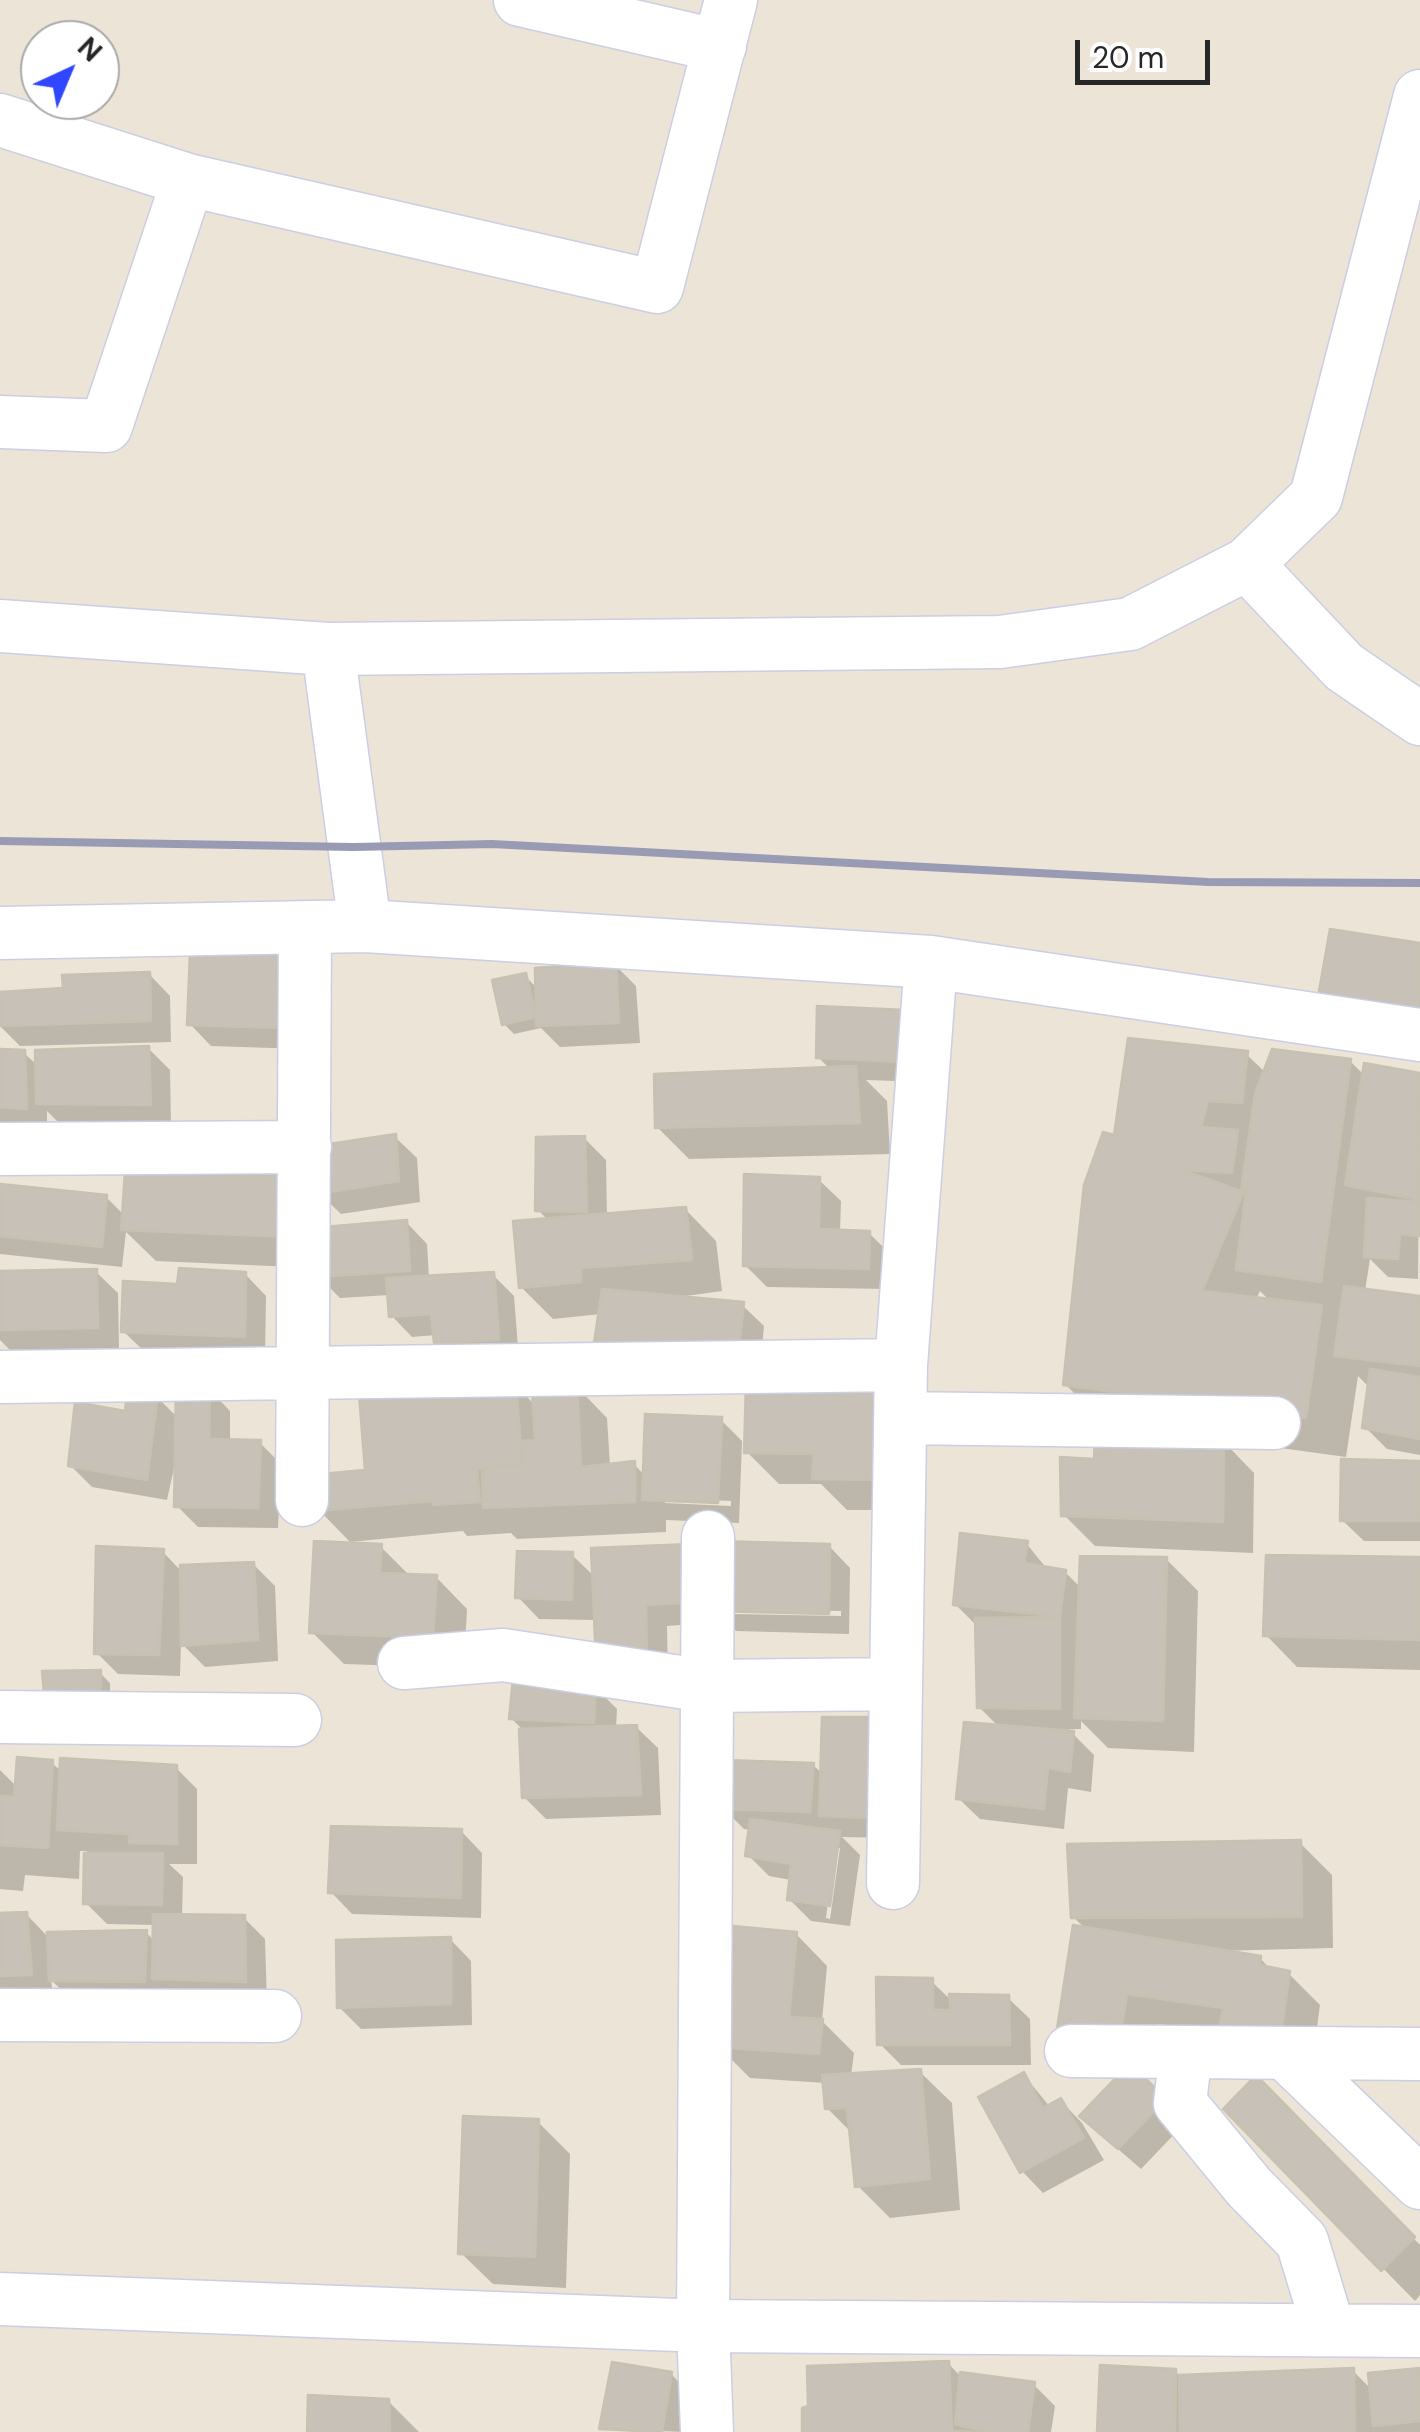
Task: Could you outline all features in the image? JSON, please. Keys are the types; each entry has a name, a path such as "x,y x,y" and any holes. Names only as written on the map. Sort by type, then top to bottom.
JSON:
{"street":[{"path":"0,120 188,180 657,286 726,23 520,0"},
{"path":"0,626 328,649 1000,642 1130,624 1246,564 1316,496 1420,96"},
{"path":"0,422 106,426 188,180"},
{"path":"1246,564 1344,667 1420,719"},
{"path":"328,649 365,926"},
{"path":"0,933 365,926 931,962 1420,1034"},
{"path":"302,1500 306,1373 305,928"},
{"path":"893,1882 901,1365 931,962"},
{"path":"0,1149 304,1147"},
{"path":"0,1377 901,1365"},
{"path":"900,1418 1274,1423"},
{"path":"708,1536 703,2326 708,2432"},
{"path":"404,1663 504,1654 706,1686 896,1684"},
{"path":"0,1717 295,1720"},
{"path":"0,2015 275,2016"},
{"path":"1071,2051 1420,2054"},
{"path":"1186,2052 1180,2103 1248,2186 1302,2240 1330,2330"},
{"path":"1285,2053 1420,2183"},
{"path":"0,2299 703,2326 1420,2331"}],"building":[{"path":"1330,929 1420,943 1420,1014 1318,997"},
{"path":"190,953 285,956 282,1028 187,1025"},
{"path":"616,962 619,1023 536,1026 535,968"},
{"path":"150,972 151,1021 0,1026 0,992 63,988 62,975"},
{"path":"526,973 536,1017 502,1025 492,980"},
{"path":"817,1006 906,1010 906,1062 816,1058"},
{"path":"1128,1038 1248,1051 1242,1103 1208,1101 1201,1127 1238,1130 1232,1173 1182,1170 1241,1191 1255,1094 1272,1049 1351,1059 1321,1282 1236,1270 1247,1184 1202,1291 1322,1305 1306,1418 1063,1385 1084,1185 1103,1132 1114,1135"},
{"path":"149,1046 151,1105 36,1104 35,1050"},
{"path":"0,1049 25,1050 27,1109 0,1107"},
{"path":"1364,1063 1420,1073 1419,1200 1345,1185"},
{"path":"856,1066 860,1123 655,1128 654,1074"},
{"path":"396,1134 399,1181 317,1194 309,1147"},
{"path":"585,1136 587,1212 535,1211 536,1137"},
{"path":"125,1172 294,1176 292,1237 121,1230"},
{"path":"744,1174 820,1177 819,1229 870,1231 869,1269 743,1266"},
{"path":"0,1184 107,1195 102,1247 0,1236"},
{"path":"1367,1198 1420,1202 1420,1236 1400,1234 1398,1259 1364,1257"},
{"path":"686,1207 692,1260 581,1268 581,1282 519,1288 513,1221"},
{"path":"407,1220 410,1271 316,1277 311,1228"},
{"path":"179,1268 246,1272 245,1337 121,1332 123,1281 177,1284"},
{"path":"97,1269 98,1328 0,1330 0,1271"},
{"path":"494,1272 499,1340 434,1343 431,1314 389,1317 386,1278"},
{"path":"1344,1286 1420,1296 1420,1366 1334,1356"},
{"path":"602,1289 744,1302 738,1358 594,1343"},
{"path":"1370,1369 1420,1377 1420,1439 1362,1428"},
{"path":"516,1382 522,1463 477,1469 480,1502 433,1505 432,1501 316,1511 310,1475 365,1470 359,1394"},
{"path":"746,1383 878,1388 878,1480 812,1479 814,1454 744,1453"},
{"path":"577,1384 581,1467 635,1461 635,1502 483,1508 482,1468 524,1465 521,1441 535,1440 532,1389"},
{"path":"176,1385 210,1387 209,1439 261,1440 258,1508 174,1507"},
{"path":"127,1391 158,1394 147,1480 68,1466 75,1402 125,1411"},
{"path":"645,1414 722,1417 718,1503 642,1500"},
{"path":"1095,1434 1224,1439 1223,1522 1061,1516 1060,1457 1094,1459"},
{"path":"1341,1459 1420,1461 1420,1521 1340,1521"},
{"path":"960,1533 1028,1541 1024,1563 1066,1570 1060,1617 953,1605"},
{"path":"314,1541 382,1544 380,1573 437,1575 433,1638 309,1633"},
{"path":"713,1541 830,1544 829,1614 712,1611"},
{"path":"692,1544 698,1602 646,1605 647,1659 596,1662 591,1548"},
{"path":"96,1546 164,1549 159,1655 94,1654"},
{"path":"517,1551 573,1552 572,1600 515,1598"},
{"path":"1266,1555 1420,1557 1420,1640 1263,1636"},
{"path":"1080,1556 1167,1557 1163,1721 1074,1718"},
{"path":"254,1562 258,1640 181,1646 180,1565"},
{"path":"1060,1617 1060,1709 977,1708 975,1618"},
{"path":"101,1670 101,1701 45,1705 42,1671"},
{"path":"513,1679 596,1685 594,1723 509,1719"},
{"path":"822,1717 871,1717 871,1818 819,1816"},
{"path":"964,1722 1074,1731 1070,1772 1048,1768 1044,1809 956,1799"},
{"path":"637,1725 641,1795 522,1798 519,1729"},
{"path":"17,1757 53,1760 48,1848 0,1845 0,1796 14,1797"},
{"path":"60,1758 177,1765 177,1844 129,1843 129,1834 57,1830"},
{"path":"723,1760 814,1763 810,1812 720,1809"},
{"path":"750,1819 840,1831 830,1906 787,1900 791,1864 745,1856"},
{"path":"331,1826 462,1829 461,1898 328,1893"},
{"path":"1301,1840 1302,1917 1071,1918 1067,1844"},
{"path":"84,1853 163,1853 162,1905 83,1904"},
{"path":"27,1912 32,1975 0,1976 0,1913"},
{"path":"153,1914 245,1915 246,1982 152,1979"},
{"path":"722,1925 797,1932 789,2017 823,2019 819,2054 716,2047"},
{"path":"1073,1925 1261,1956 1260,1965 1290,1971 1280,2041 1219,2030 1223,2008 1127,1994 1120,2037 1057,2029"},
{"path":"147,1930 145,1982 49,1981 47,1932"},
{"path":"451,1937 451,2004 337,2008 336,1940"},
{"path":"876,1977 933,1978 933,2010 951,2010 949,1994 1009,1995 1010,2045 877,2045"},
{"path":"1130,2063 1166,2099 1118,2149 1079,2116"},
{"path":"921,2069 930,2179 855,2187 847,2108 825,2109 822,2075"},
{"path":"1024,2072 1043,2108 1061,2098 1084,2138 1020,2173 978,2097"},
{"path":"1256,2075 1415,2237 1381,2271 1223,2109"},
{"path":"463,2116 539,2119 535,2257 458,2254"},
{"path":"949,2361 952,2431 980,2432 802,2432 802,2408 808,2406 807,2366"},
{"path":"612,2362 672,2372 662,2432 599,2429"},
{"path":"1100,2365 1176,2369 1175,2432 1097,2432"},
{"path":"1354,2368 1355,2432 1180,2432 1179,2375"},
{"path":"1420,2368 1420,2421 1373,2426 1368,2373"},
{"path":"960,2372 1035,2382 1028,2432 988,2432 955,2424"},
{"path":"308,2395 389,2399 390,2432 307,2432"}],"railway":[{"path":"0,841 354,847 492,844 1208,882 1420,883"}]}
